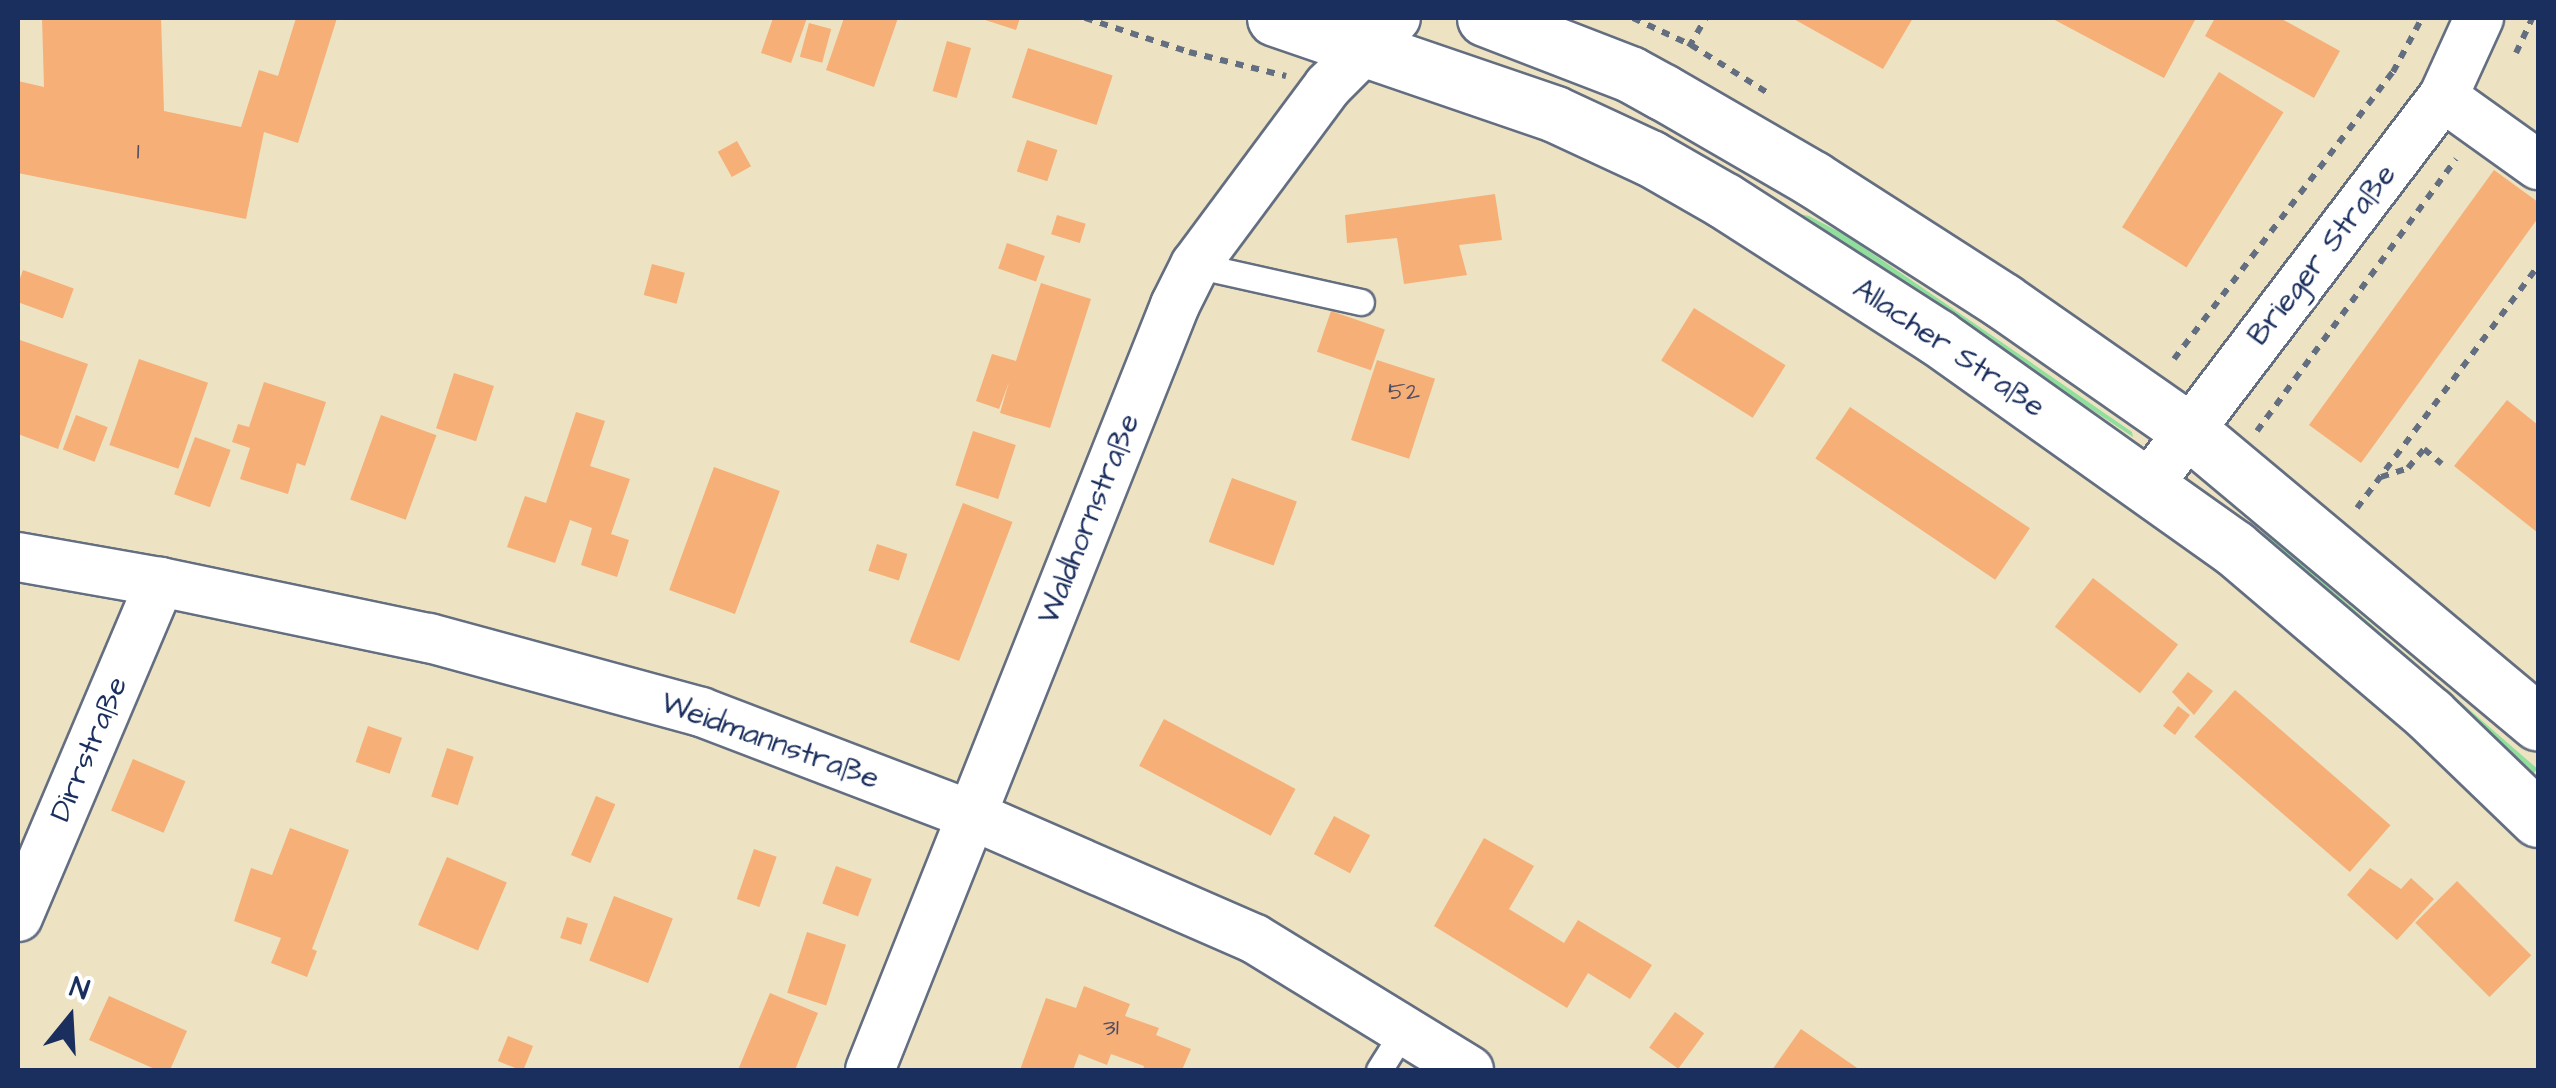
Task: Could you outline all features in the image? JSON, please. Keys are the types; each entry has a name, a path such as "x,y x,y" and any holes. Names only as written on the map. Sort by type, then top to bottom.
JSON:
{"main road":[{"name":"Allacher Straße","path":"1275,18 1555,114 1650,158 1937,337 2234,548 2415,702 2538,819"},
{"path":"1485,18 1630,74 1796,170 2004,302 2188,430 2538,723"}],"street":[{"name":"Brieger Straße","path":"2148,484 2443,97 2479,18"},
{"name":"Waldhornstraße","path":"870,1070 1174,304 1195,264 1362,51"},
{"path":"2443,97 2538,165"},
{"name":"Weidmannstraße","path":"18,557 429,638 700,712 972,815 1255,939 1469,1070"},
{"name":"Dirrstraße","path":"18,917 160,582"}],"lane":[{"path":"1195,264 1361,302"},
{"path":"1379,1070 1404,1030"}],"path":[{"path":"1085,18 1188,52 1362,51"},
{"path":"2174,359 2393,72 2422,18"},
{"path":"2357,508 2538,266"},
{"path":"2380,478 2408,468 2424,450 2442,464"}],"green space":[{"path":"1764,207 1809,216 1847,236 2132,432 2133,437 1840,243"},
{"path":"2265,532 2537,769 2522,787 2249,550"}],"building":[{"path":"42,18 161,18 164,111 241,127 259,70 278,76 296,18 337,18 298,143 264,132 246,219 18,173 18,81 44,87"},
{"path":"773,18 807,18 791,63 761,53"},
{"path":"844,18 898,18 874,87 826,70"},
{"path":"979,18 1020,18 1016,30"},
{"path":"1792,18 1913,18 1883,69"},
{"path":"2051,18 2189,18 2195,20 2164,78"},
{"path":"2215,18 2280,18 2340,51 2314,98 2205,36"},
{"path":"809,23 831,29 822,63 800,57"},
{"path":"947,41 971,48 957,98 933,91"},
{"path":"1028,48 1113,76 1097,125 1012,97"},
{"path":"2219,72 2283,112 2186,267 2122,227"},
{"path":"1027,140 1057,150 1047,181 1017,171"},
{"path":"737,141 751,166 732,177 718,152"},
{"path":"2494,170 2538,202 2538,218 2361,463 2309,425"},
{"path":"1495,194 1502,240 1459,245 1467,275 1404,284 1397,238 1347,243 1345,215"},
{"path":"1057,215 1086,224 1080,243 1051,234"},
{"path":"1007,243 1045,256 1036,282 998,269"},
{"path":"652,264 685,273 677,304 644,295"},
{"path":"23,270 74,288 63,319 18,302"},
{"path":"1041,283 1091,299 1050,428 1000,413 1009,382 999,409 976,401 992,354 1016,361"},
{"path":"1694,308 1786,365 1753,418 1661,361"},
{"path":"1331,311 1385,330 1371,370 1317,352"},
{"path":"20,340 88,364 58,449 18,434"},
{"path":"139,359 208,383 178,469 109,445"},
{"path":"1377,360 1435,379 1409,459 1351,440"},
{"path":"454,373 494,386 476,441 436,428"},
{"path":"264,382 326,402 305,466 297,463 288,494 240,479 250,448 232,442 238,424 249,427"},
{"path":"2507,400 2538,425 2538,533 2454,466"},
{"path":"1850,407 2030,528 1995,580 1815,458"},
{"path":"576,412 605,421 590,466 630,479 611,534 629,540 617,577 581,565 592,528 570,520 555,563 507,547 525,496 546,503"},
{"path":"76,415 108,427 94,462 63,450"},
{"path":"381,415 436,435 406,520 350,500"},
{"path":"973,431 1016,445 998,499 955,485"},
{"path":"195,437 231,450 210,507 174,494"},
{"path":"714,467 780,491 735,614 669,590"},
{"path":"1232,478 1297,502 1274,565 1209,542"},
{"path":"963,503 1012,522 959,661 910,642"},
{"path":"877,544 907,554 899,581 868,571"},
{"path":"2093,578 2178,644 2140,693 2055,627"},
{"path":"2188,672 2213,691 2194,715 2172,692"},
{"path":"2235,690 2390,825 2350,872 2194,737"},
{"path":"2178,706 2190,715 2175,735 2163,726"},
{"path":"1164,719 1296,789 1271,836 1139,766"},
{"path":"368,726 402,738 390,774 356,762"},
{"path":"447,748 474,757 458,805 431,797"},
{"path":"133,759 185,781 164,833 111,811"},
{"path":"596,796 615,804 590,863 571,855"},
{"path":"1334,816 1370,835 1350,873 1314,854"},
{"path":"290,828 349,850 312,949 317,951 307,977 271,963 281,938 234,921 251,868 272,875"},
{"path":"1484,838 1534,866 1509,909 1564,943 1578,920 1652,965 1630,999 1588,973 1567,1008 1434,926"},
{"path":"754,849 777,857 759,907 737,899"},
{"path":"447,857 507,882 478,951 418,925"},
{"path":"836,866 872,879 858,917 822,904"},
{"path":"2370,868 2401,889 2411,878 2434,899 2397,940 2347,895"},
{"path":"2457,881 2531,955 2490,997 2415,923"},
{"path":"614,896 673,919 648,983 589,960"},
{"path":"567,917 588,924 581,945 560,938"},
{"path":"807,932 846,945 826,1006 787,993"},
{"path":"1084,986 1130,1004 1125,1016 1159,1028 1156,1035 1191,1049 1182,1070 1143,1070 1144,1066 1111,1054 1107,1065 1079,1054 1073,1070 1020,1070 1046,998 1076,1008"},
{"path":"770,993 818,1013 795,1070 738,1070"},
{"path":"109,996 187,1031 170,1070 157,1070 89,1040"},
{"path":"1675,1012 1704,1033 1678,1069 1649,1048"},
{"path":"1801,1029 1860,1070 1772,1070"},
{"path":"508,1036 533,1046 523,1070 498,1061"}]}
